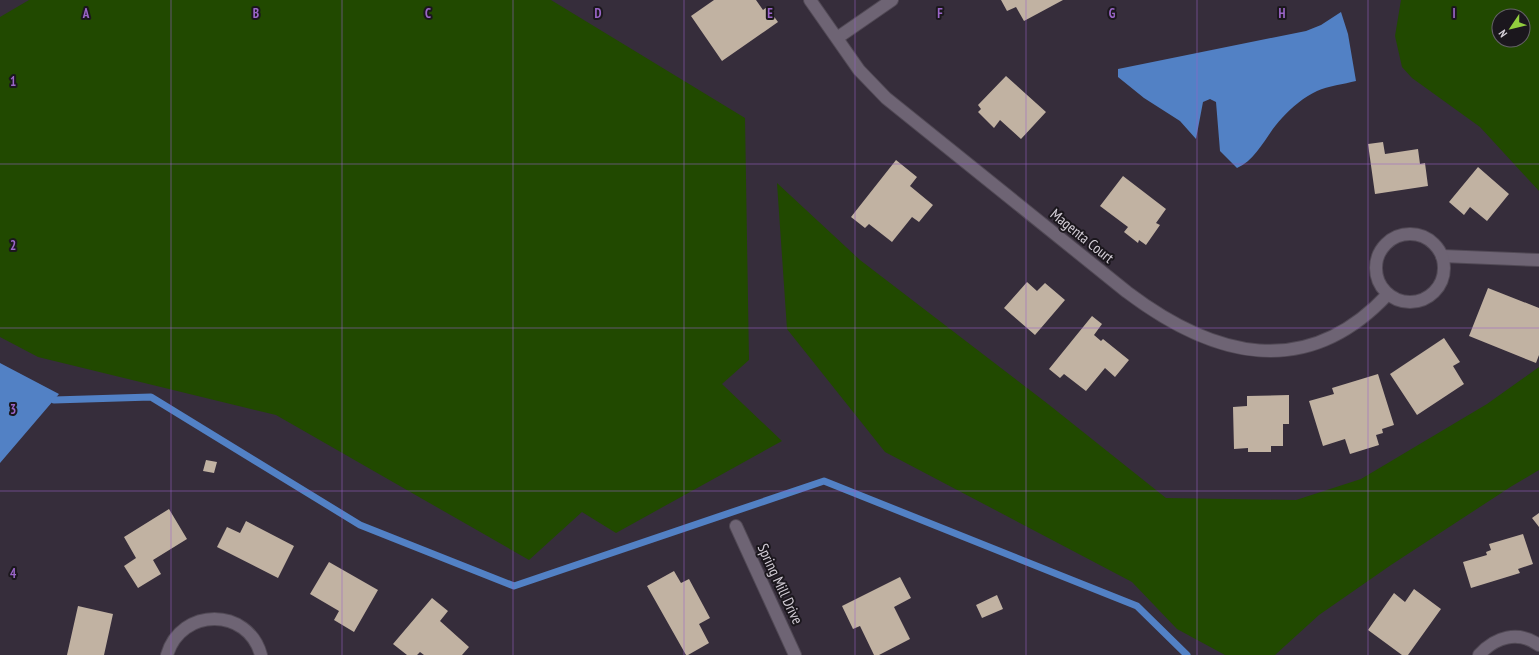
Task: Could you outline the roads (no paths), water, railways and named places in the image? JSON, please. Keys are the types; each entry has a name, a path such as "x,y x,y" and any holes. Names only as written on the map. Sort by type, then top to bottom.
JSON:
{"street":[{"name":"Magenta Court","path":"810,0 859,70 886,98 1146,307 1184,329 1224,345 1246,350 1270,352 1293,350 1336,336 1355,325 1373,311 1388,294"},
{"path":"837,38 892,0"},
{"path":"1412,233 1423,236 1432,241 1442,256 1445,270 1442,281 1436,290 1428,297 1418,302 1397,300 1388,294 1381,286 1376,276 1378,255 1383,246 1402,234 1412,233"},
{"path":"1442,256 1539,260"},
{"name":"Spring Mill Drive","path":"736,526 795,655"},
{"path":"167,655 169,648 184,628 196,622 208,619 220,619 233,622 244,629 253,638 259,649 260,655"},
{"path":"1479,655 1487,646 1498,640 1510,637 1523,638 1539,645"}],"water":[{"path":"1341,12 1348,34 1356,81 1321,89 1303,99 1277,124 1257,152 1244,164 1237,168 1220,151 1216,102 1210,99 1203,102 1196,139 1180,121 1144,98 1118,77 1118,69 1306,31 1321,25"},
{"path":"0,363 59,394 0,463"}],"waterway":[{"path":"54,400 151,397 360,525 514,586 824,481 1137,606 1187,655"}]}
